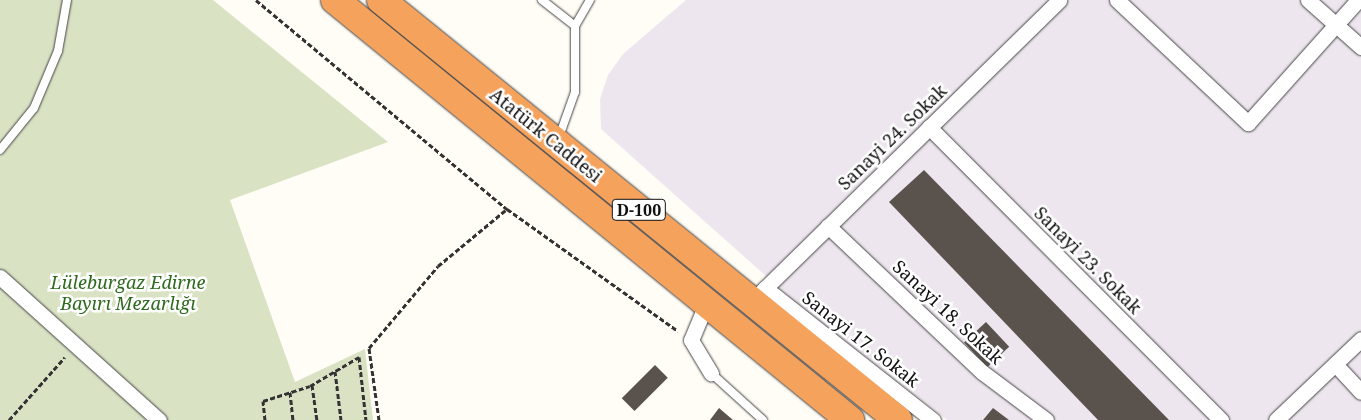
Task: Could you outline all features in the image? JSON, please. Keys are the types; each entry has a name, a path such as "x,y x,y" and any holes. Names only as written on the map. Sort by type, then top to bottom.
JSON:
{"highway":[{"name":"Atatürk Caddesi","path":"335,0 850,420"},
{"name":"Atatürk Caddesi","path":"381,0 556,144 759,295 898,420"}],"street":[{"name":"Sanayi 24. Sokak","path":"759,295 1059,0"},
{"path":"1117,0 1248,123 1358,0"},
{"path":"1308,0 1361,47"},
{"name":"Sanayi 23. Sokak","path":"929,127 1221,420"},
{"name":"Sanayi 18. Sokak","path":"828,226 982,372 1046,420"},
{"path":"0,277 159,420"},
{"name":"Sanayi 17. Sokak","path":"759,295 933,420"},
{"path":"707,302 690,340 711,373"},
{"path":"1276,420 1361,339"},
{"path":"1335,364 1361,392"}],"lane":[{"path":"0,150 34,108 58,51 67,0"},
{"path":"542,0 575,26"},
{"path":"556,144 575,92 575,26 590,0"},
{"path":"711,373 763,420"}],"path":[{"path":"256,0 506,209 690,340"},
{"path":"379,420 369,348 438,266 506,209"},
{"path":"9,420 75,345"},
{"path":"265,420 263,401 312,384 359,357 366,420"},
{"path":"335,371 341,420"},
{"path":"312,384 317,420"},
{"path":"290,392 293,420"}],"shaded area":[{"path":"686,0 1361,0 1361,420 947,420 795,302 601,129 600,99 608,75 623,54"}],"green space":[{"name":"Lüleburgaz Edirne Bayırı Mezarlığı","path":"0,0 213,0 388,142 230,200 295,382 365,349 373,420 0,420"}],"building":[{"path":"924,170 1169,420 1098,420 889,202"},
{"path":"986,322 1009,347 987,367 964,342"},
{"path":"655,365 668,378 634,411 622,398"},
{"path":"719,408 733,420 710,420"},
{"path":"993,408 1009,420 983,420"}]}
